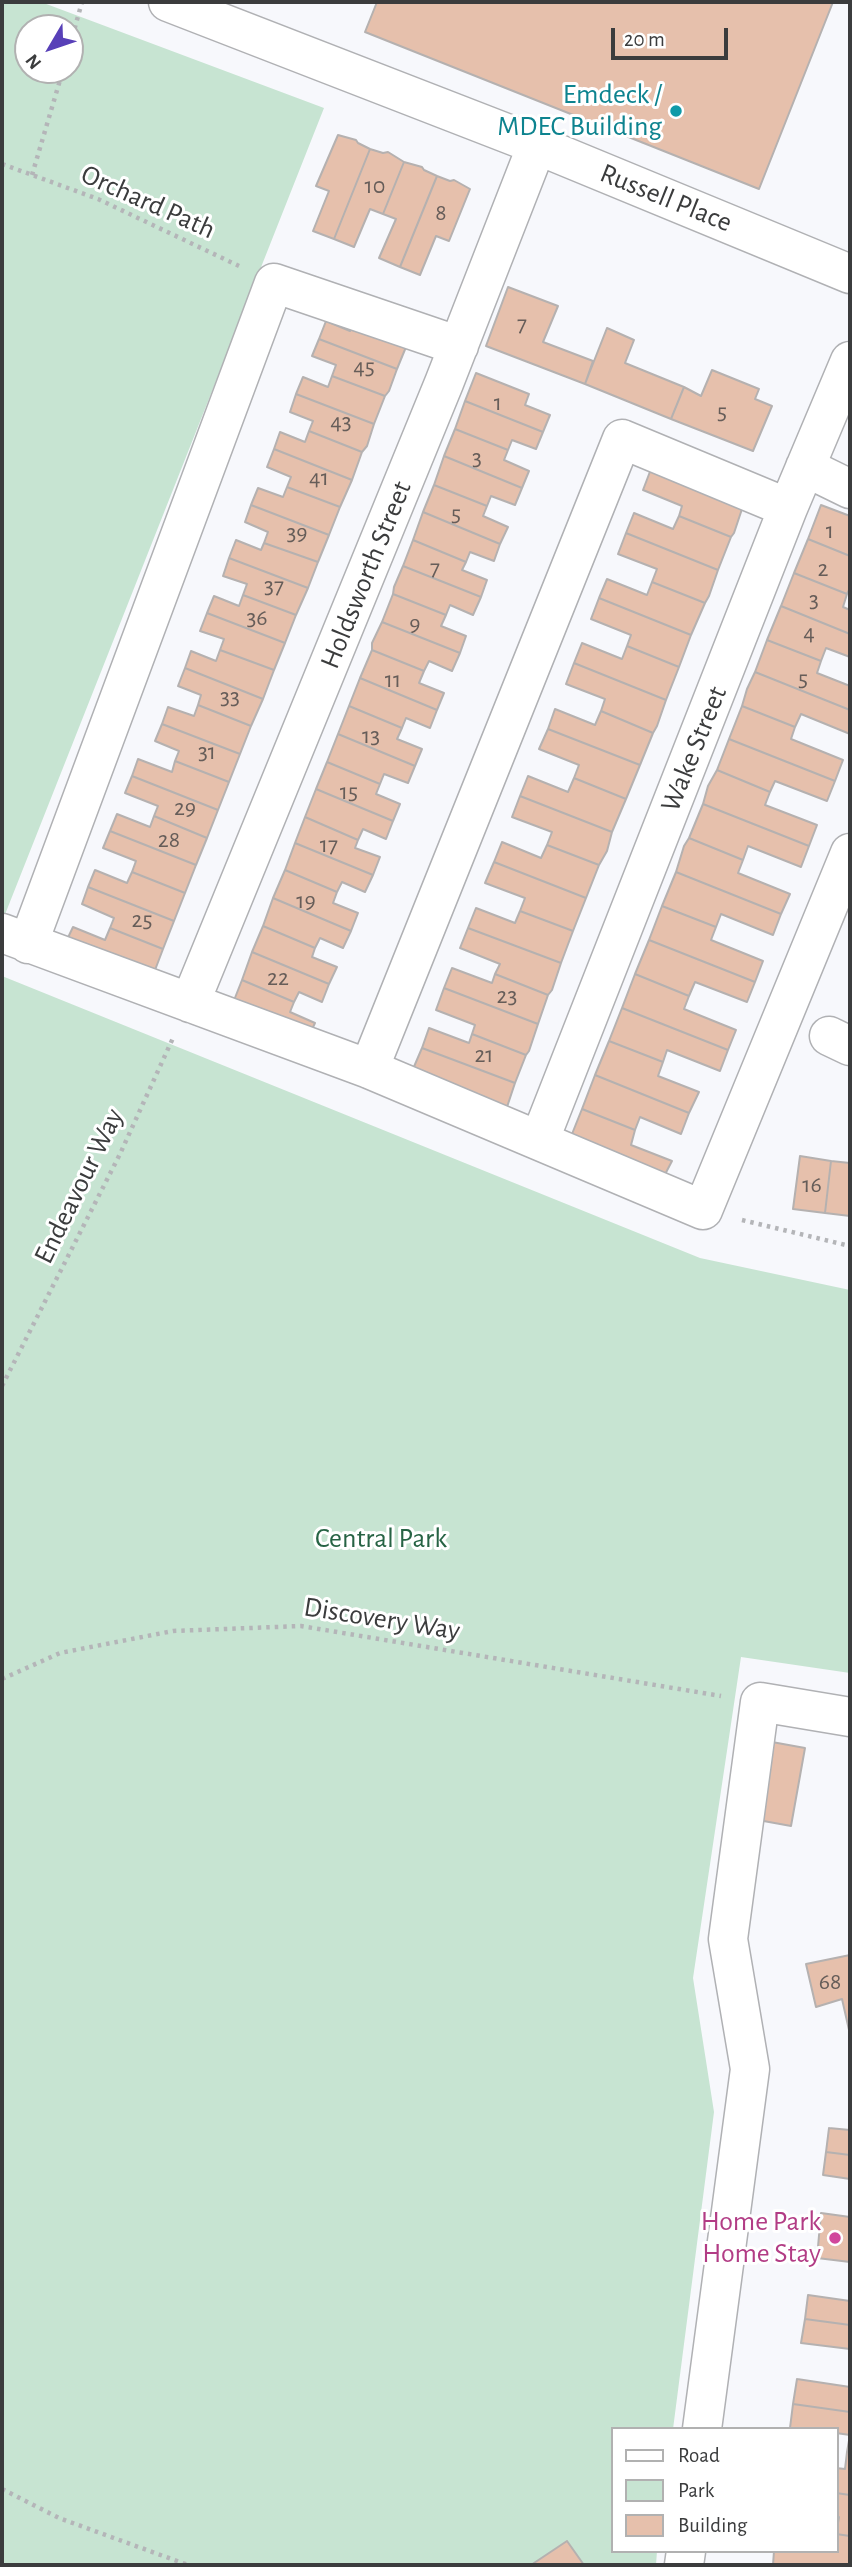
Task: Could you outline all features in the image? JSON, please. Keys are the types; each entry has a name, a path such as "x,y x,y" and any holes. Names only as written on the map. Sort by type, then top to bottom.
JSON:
{"street":[{"name":"Russell Place","path":"185,5 537,145 850,274"},
{"name":"Holdsworth Street","path":"190,1003 459,346 537,145"},
{"path":"459,346 274,283 15,939 369,1069 703,1210 850,853"},
{"name":"Wake Street","path":"540,1139 788,508 850,360"},
{"path":"369,1069 622,439 788,508"},
{"path":"805,467 850,489"},
{"path":"702,2427 750,2069 728,1939 760,1702 850,1717"}],"path":[{"path":"32,175 59,84"},
{"name":"Orchard Path","path":"2,164 98,199 274,283"},
{"name":"Endeavour Way","path":"2,1386 120,1154 190,1003"},
{"path":"703,1210 850,1247"},
{"name":"Discovery Way","path":"2,1679 60,1653 173,1631 301,1626 760,1702"},
{"path":"2,2490 59,2518 188,2565"}],"green space":[{"path":"2,2 41,2 73,14 14,14 14,84 84,84 84,18 324,108 2,922"},
{"name":"Central Park","path":"2,976 700,1258 850,1290 850,1673 741,1657 693,1978 714,2112 673,2427 610,2427 610,2553 657,2553 656,2565 2,2565"}],"building":[{"name":"Emdeck / MDEC Building","path":"377,2 833,2 759,189 365,32"},
{"path":"338,135 356,140 370,149 334,239 313,231 329,191 316,186"},
{"path":"370,149 388,152 404,162 383,214 370,209 354,247 334,239"},
{"path":"404,162 422,167 437,176 400,267 379,258 396,219 383,214"},
{"path":"437,176 454,180 470,189 449,241 436,236 420,275 400,267"},
{"path":"508,287 558,306 543,342 593,361 585,384 486,346"},
{"path":"355,320 406,347 397,369 319,339 326,321 350,331"},
{"path":"607,328 634,340 625,363 684,387 671,419 585,384"},
{"path":"319,339 397,369 385,396 332,376 336,365 312,356"},
{"path":"712,370 759,389 755,399 772,406 753,451 671,419 684,387 701,396"},
{"path":"476,373 529,394 525,405 550,415 543,432 465,401"},
{"path":"332,376 385,396 374,424 296,394 303,377 328,387"},
{"path":"296,394 374,424 367,446 362,452 309,431 313,421 290,412"},
{"path":"465,401 543,432 536,449 512,440 508,450 455,429"},
{"path":"455,429 508,450 504,460 529,471 522,488 444,456"},
{"path":"309,431 362,452 352,480 274,449 280,432 305,442"},
{"path":"274,449 352,480 340,507 287,487 291,477 267,467"},
{"path":"444,456 522,488 515,505 491,496 487,506 434,485"},
{"path":"651,469 743,506 731,537 679,516 682,506 643,490"},
{"path":"434,485 487,506 483,516 508,527 500,544 423,512"},
{"path":"287,487 340,507 329,535 251,505 258,488 283,497"},
{"path":"251,505 329,535 318,562 264,543 268,532 245,522"},
{"path":"821,505 850,516 850,556 808,539"},
{"path":"423,512 500,544 494,561 470,552 466,562 413,540"},
{"path":"634,513 673,529 679,516 731,537 718,570 626,533"},
{"path":"626,533 718,570 705,603 652,582 657,569 618,554"},
{"path":"808,539 850,556 850,588 847,594 794,573"},
{"path":"236,540 261,550 264,543 318,562 308,588 229,558"},
{"path":"413,540 466,562 462,570 487,580 481,597 403,566"},
{"path":"229,558 308,588 296,615 243,595 247,584 223,576"},
{"path":"403,566 481,597 473,615 450,605 446,615 393,594"},
{"path":"794,573 847,594 843,607 850,610 850,634 781,606"},
{"path":"607,579 647,595 652,582 705,603 691,635 599,598"},
{"path":"393,594 446,615 441,626 466,636 460,653 382,622"},
{"path":"243,595 296,615 285,643 207,613 214,596 239,606"},
{"path":"599,598 691,635 679,667 627,646 631,635 591,619"},
{"path":"781,606 850,634 850,657 826,648 821,661 767,640"},
{"path":"207,613 285,643 274,670 220,650 224,639 200,631"},
{"path":"382,622 460,653 452,671 429,661 424,671 372,650 372,643"},
{"path":"767,640 821,661 817,673 850,686 850,710 755,672"},
{"path":"582,643 622,659 627,646 679,667 666,700 574,663"},
{"path":"220,650 274,670 263,699 185,668 191,651 216,661"},
{"path":"372,650 424,671 419,683 444,693 437,710 360,678"},
{"path":"574,663 666,700 653,733 601,711 605,699 566,684"},
{"path":"185,668 263,699 251,726 198,705 201,695 178,686"},
{"path":"755,672 850,710 850,734 801,714 795,727 742,706"},
{"path":"360,678 437,710 430,728 406,718 402,728 349,706"},
{"path":"198,705 251,726 240,754 162,724 168,707 194,716"},
{"path":"349,706 402,728 397,739 422,749 415,766 338,734"},
{"path":"742,706 795,727 791,739 843,760 835,781 729,739"},
{"path":"555,709 595,725 601,711 653,733 640,765 548,729"},
{"path":"162,724 240,754 229,782 175,761 179,751 155,741"},
{"path":"548,729 640,765 626,799 574,778 579,765 539,749"},
{"path":"338,734 415,766 408,783 384,774 380,784 327,762"},
{"path":"729,739 835,781 827,801 775,781 770,792 717,770"},
{"path":"138,759 172,772 175,761 229,782 218,810 132,776"},
{"path":"327,762 380,784 376,794 400,804 393,821 316,789"},
{"path":"717,770 770,792 765,805 817,825 809,846 703,804 708,786"},
{"path":"132,776 218,810 207,838 154,816 158,806 125,793"},
{"path":"528,776 568,792 574,778 626,799 612,832 520,796"},
{"path":"316,789 393,821 386,839 363,829 358,840 305,817"},
{"path":"520,796 612,832 607,851 599,865 547,845 552,832 512,817"},
{"path":"703,804 809,846 801,867 748,846 743,860 689,838"},
{"path":"117,814 150,827 154,816 207,838 196,865 110,831"},
{"path":"305,817 358,840 355,848 380,857 373,875 295,843"},
{"path":"110,831 196,865 185,893 132,872 136,861 103,848"},
{"path":"689,838 743,860 738,873 790,894 781,914 676,872"},
{"path":"502,842 541,858 547,845 599,865 586,898 494,862"},
{"path":"295,843 373,875 365,892 342,882 337,892 285,870"},
{"path":"494,862 586,898 573,931 520,911 525,898 485,883"},
{"path":"95,870 127,883 132,872 185,893 174,921 88,887"},
{"path":"285,870 337,892 333,903 358,913 351,931 273,898"},
{"path":"676,872 781,914 773,935 721,914 716,927 662,906"},
{"path":"88,887 174,921 163,949 110,928 114,918 82,904"},
{"path":"273,898 351,931 343,948 320,938 315,948 263,926"},
{"path":"662,906 716,927 711,940 763,961 755,982 649,940"},
{"path":"476,908 515,923 520,911 573,931 561,963 468,928"},
{"path":"263,926 315,948 312,957 337,967 329,984 252,952"},
{"path":"73,927 105,940 110,928 163,949 152,978 65,944"},
{"path":"468,928 561,963 552,990 548,995 495,974 500,964 460,948"},
{"path":"649,940 755,982 747,1002 695,982 689,996 635,974"},
{"path":"252,952 329,984 322,1002 299,992 294,1002 242,980"},
{"path":"452,968 492,983 495,974 548,995 538,1024 444,988"},
{"path":"635,974 689,996 684,1009 736,1030 728,1050 622,1008"},
{"path":"242,980 294,1002 290,1012 315,1023 307,1040 231,1008"},
{"path":"444,988 538,1024 526,1055 472,1034 475,1025 436,1010"},
{"path":"622,1008 728,1050 720,1071 667,1050 663,1062 609,1041"},
{"path":"429,1028 469,1043 472,1034 526,1055 515,1083 422,1048"},
{"path":"609,1041 663,1062 658,1076 699,1092 689,1113 595,1075"},
{"path":"422,1048 515,1083 506,1110 413,1069"},
{"path":"595,1075 689,1113 681,1134 640,1117 635,1130 582,1109"},
{"path":"582,1109 635,1130 631,1145 672,1161 661,1182 568,1144"},
{"path":"800,1156 831,1161 825,1213 793,1209"},
{"path":"831,1161 850,1163 850,1216 825,1213"},
{"path":"761,1740 805,1748 791,1826 747,1818"},
{"path":"850,1955 849,2030 842,1999 816,2007 806,1964"},
{"path":"829,2128 850,2130 850,2155 826,2152"},
{"path":"826,2152 850,2155 850,2179 823,2175"},
{"name":"Home Park Home Stay","path":"821,2213 850,2217 850,2262 817,2258"},
{"path":"808,2295 850,2301 850,2325 805,2319"},
{"path":"805,2319 850,2325 850,2349 801,2343"},
{"path":"797,2379 850,2387 850,2412 793,2404"},
{"path":"793,2404 850,2412 850,2435 838,2433 838,2427 790,2427"},
{"path":"847,2452 850,2452 850,2495 838,2493 838,2468 845,2469"},
{"path":"838,2493 850,2495 850,2536 838,2534"},
{"path":"838,2534 850,2536 850,2565 773,2565 774,2553 838,2553"},
{"path":"567,2541 584,2565 531,2565"}],"place":[{"name":"Emdeck / MDEC Building","path":"676,111"},
{"name":"Home Park Home Stay","path":"835,2238"}]}
